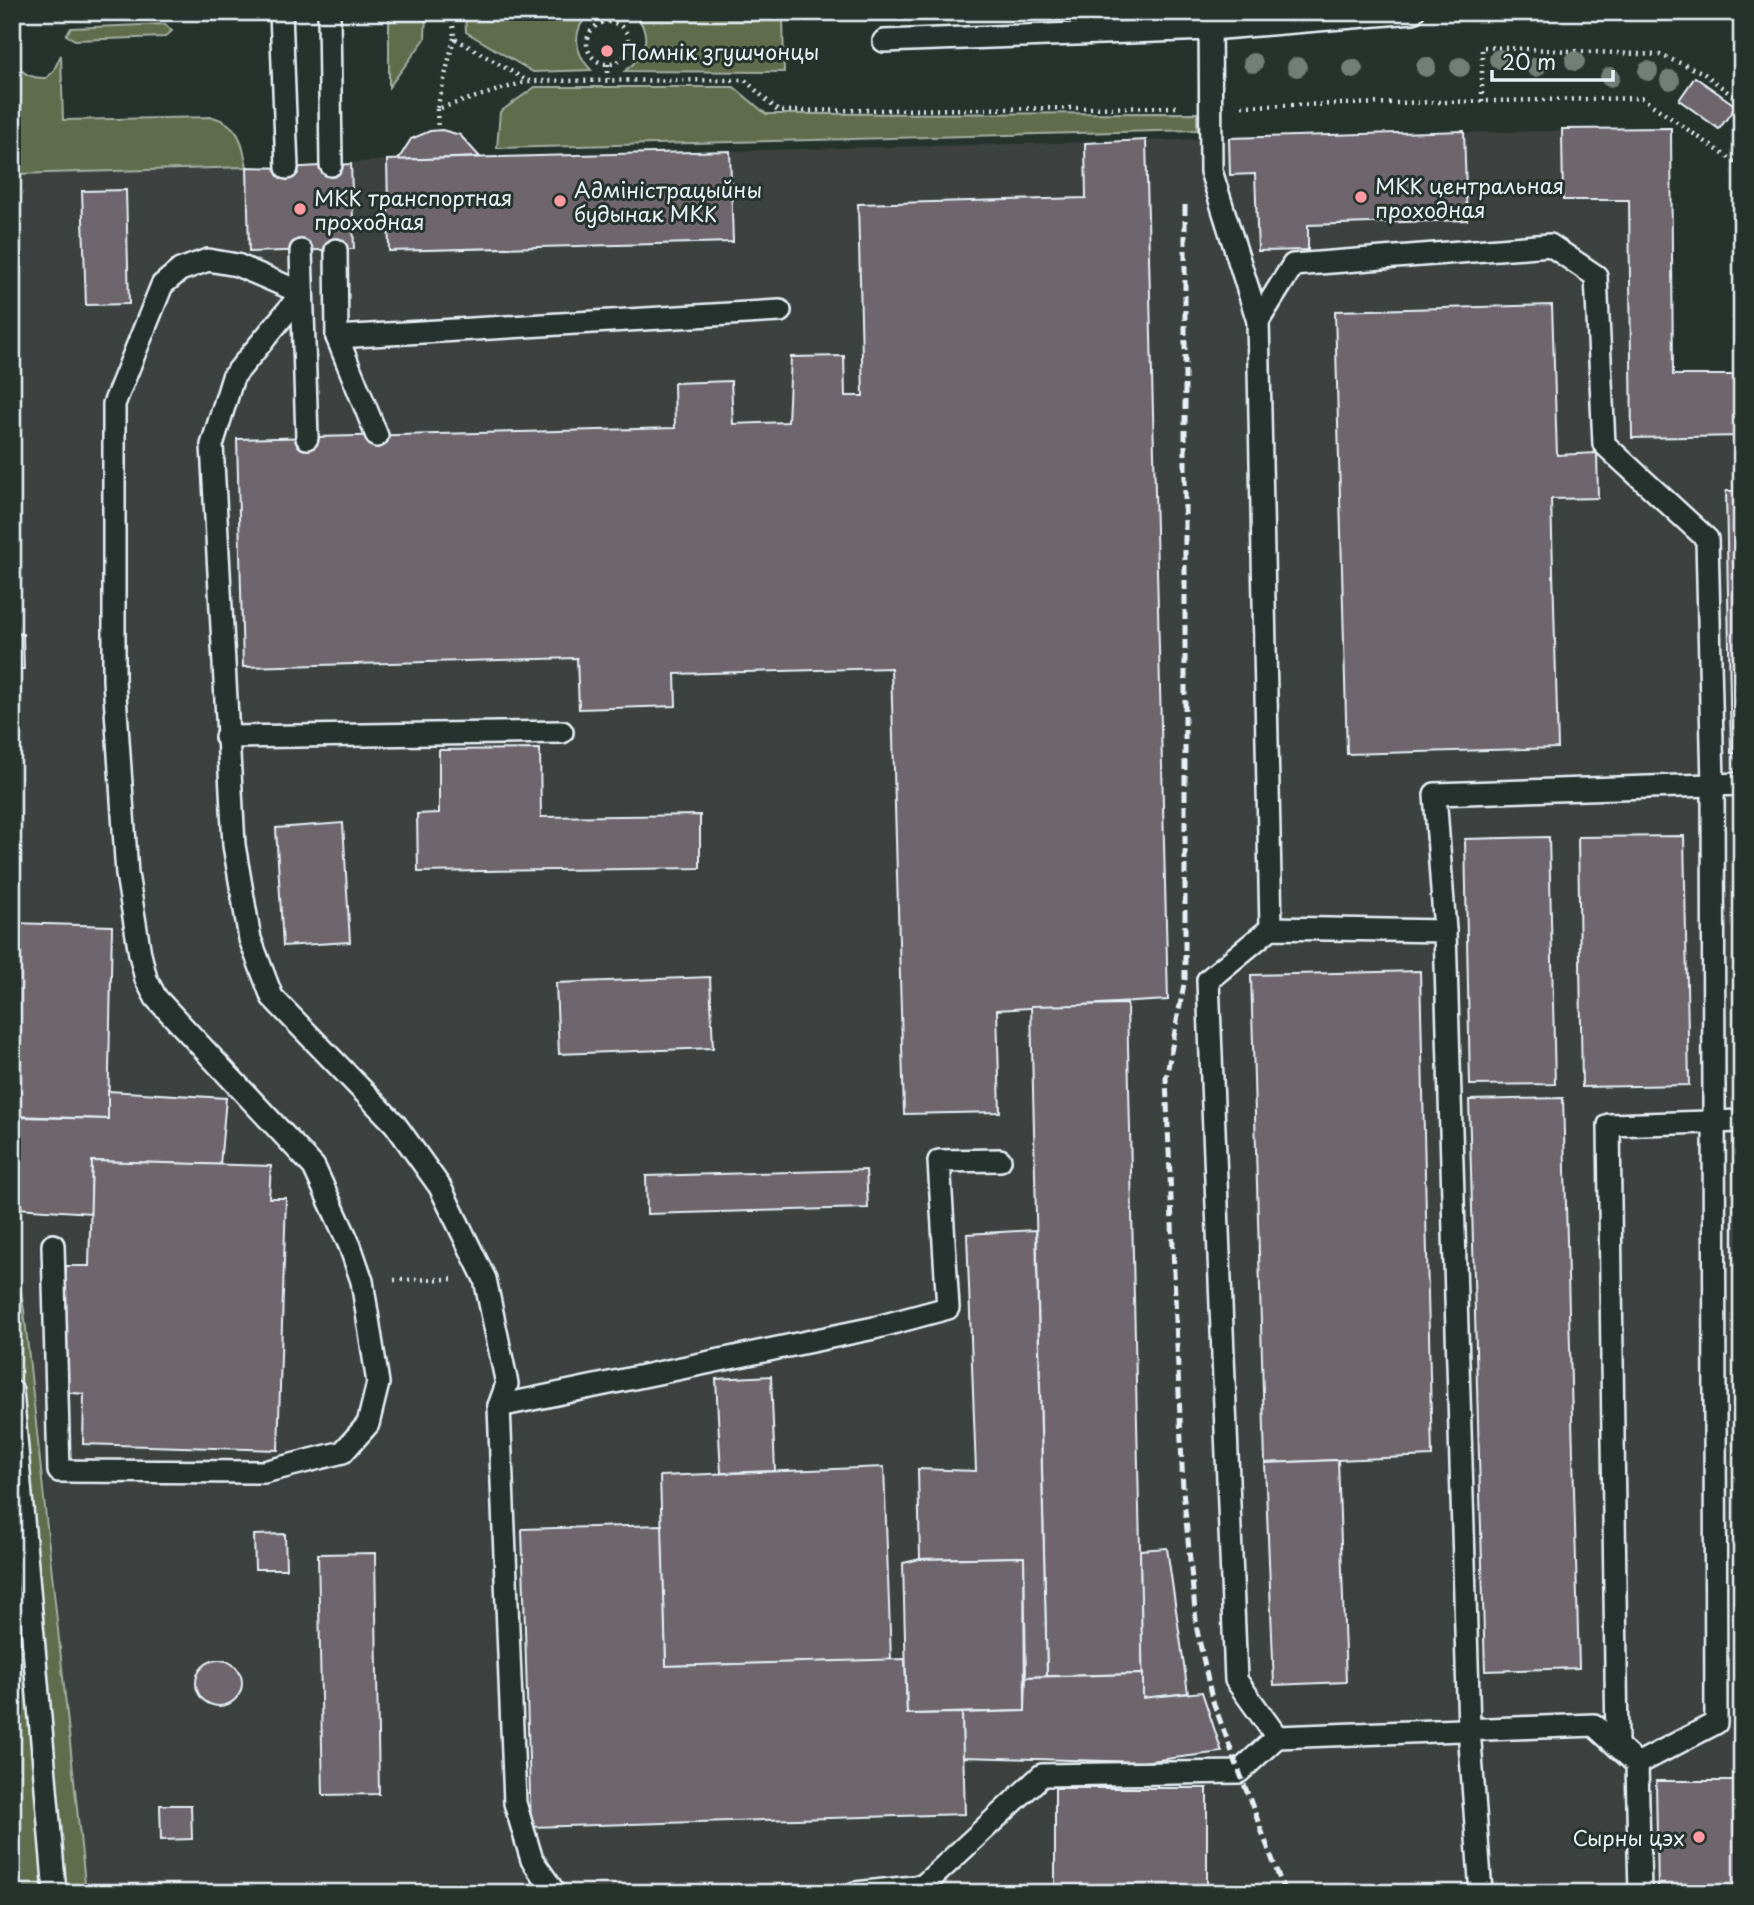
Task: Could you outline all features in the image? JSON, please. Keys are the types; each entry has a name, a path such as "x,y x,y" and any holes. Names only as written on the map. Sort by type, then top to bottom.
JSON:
{"lane":[{"path":"281,12 287,168"},
{"path":"329,12 331,164"},
{"path":"884,41 1210,21 1413,12"},
{"path":"1210,21 1210,170 1258,321 1270,928"},
{"path":"1258,321 1293,265 1550,245 1596,276 1604,444 1707,539 1713,784 1716,1723 1637,1764"},
{"path":"336,250 337,337 377,436"},
{"path":"301,251 307,438"},
{"path":"53,1245 59,1471 264,1472 344,1452 368,1424 378,1383 362,1281 351,1247 314,1167 174,1018 146,979 127,874 114,680 114,404 162,285 180,270 208,261 237,265 302,293"},
{"path":"302,293 233,377 212,445 234,845 250,939 272,998 395,1124 440,1187 485,1279 507,1384 499,1406 515,1803 532,1860 555,1893"},
{"path":"337,337 780,311"},
{"path":"226,737 562,732"},
{"path":"1481,1893 1469,1729 1445,931 1435,793 1742,784"},
{"path":"1277,1737 1236,1680 1208,980 1270,928 1445,931"},
{"path":"1616,1746 1609,1125 1742,1121"},
{"path":"499,1406 874,1328 948,1308 939,1160 1000,1160"},
{"path":"12,1391 55,1893"},
{"path":"855,1893 923,1886 1042,1775 1238,1772 1277,1737 1594,1725 1637,1764 1640,1893"}],"path":[{"path":"438,130 437,109 454,38 452,12"},
{"path":"609,12 609,22"},
{"path":"609,22 626,31 629,44 620,60 607,64 594,59 587,46 590,32 609,22"},
{"path":"454,38 528,81"},
{"path":"1482,101 1482,47 1660,55 1702,72 1742,103"},
{"path":"607,64 608,79"},
{"path":"437,109 528,81 608,79 745,80 778,111 1642,98 1742,167"},
{"path":"362,1281 485,1279"}],"shaded area":[{"path":"1671,128 1673,375 1742,375 1742,1893 86,1893 46,1497 25,1315 12,1240 14,174 287,168 387,160 480,157"}],"green space":[{"path":"12,12 15,55 23,72 32,77 46,78 53,72 61,55 63,120 213,117 222,120 234,130 241,142 247,167 15,174 12,215"},
{"path":"389,12 426,12 425,39 389,87"},
{"path":"465,12 591,12 580,26 577,41 581,56 591,70 533,72 466,32"},
{"path":"633,12 783,12 784,72 625,71 638,58 645,44 644,28"},
{"path":"165,24 172,31 165,37 75,40 66,35 71,28"},
{"path":"535,87 734,87 766,114 1197,113 1197,130 497,148 500,112"},
{"path":"12,1241 24,1310 86,1893 12,1893"}],"building":[{"path":"1695,77 1736,106 1719,129 1679,100"},
{"path":"1671,128 1673,375 1742,375 1742,436 1632,438 1629,200 1563,200 1562,129"},
{"path":"442,130 460,135 480,157 398,160 411,139 430,131"},
{"name":"МКК центральная проходная","path":"1464,131 1467,220 1308,225 1308,250 1258,251 1255,174 1230,175 1229,138"},
{"path":"1146,140 1168,1000 997,1010 1000,1112 904,1114 891,668 675,674 676,706 579,709 577,658 243,667 237,439 675,428 674,383 731,381 733,424 788,422 791,357 844,356 845,396 863,396 858,204 1086,198 1085,143"},
{"name":"Адміністрацыйны будынак МКК","path":"730,151 733,242 389,251 387,160"},
{"name":"МКК транспортная проходная","path":"351,164 354,249 249,252 247,167 287,168"},
{"path":"126,190 129,304 86,305 82,191"},
{"path":"1552,305 1557,455 1597,453 1598,498 1551,499 1558,748 1347,754 1335,311"},
{"path":"1726,491 1742,491 1742,753 1731,753"},
{"path":"12,634 23,634 24,669 12,669"},
{"path":"540,749 541,817 700,815 700,868 418,872 417,814 439,813 439,750"},
{"path":"343,823 350,942 283,946 276,828"},
{"path":"1684,836 1689,1085 1582,1087 1578,837"},
{"path":"1549,837 1555,1084 1470,1085 1465,839"},
{"path":"12,923 112,926 108,1119 12,1116"},
{"path":"1420,971 1432,1456 1265,1463 1251,975"},
{"path":"710,977 713,1048 559,1054 556,983"},
{"path":"1127,1004 1143,1674 1047,1676 1031,1006"},
{"path":"108,1091 226,1098 220,1165 92,1161 91,1213 17,1208 20,1117 108,1119"},
{"path":"1563,1098 1579,1668 1485,1671 1469,1100"},
{"path":"92,1161 271,1166 269,1198 286,1198 278,1450 83,1444 84,1394 62,1392 66,1266 89,1266"},
{"path":"866,1170 868,1208 647,1214 646,1176"},
{"path":"1036,1230 1047,1676 1026,1677 1024,1557 920,1559 918,1469 976,1471 967,1234"},
{"path":"771,1376 775,1471 721,1473 716,1379"},
{"path":"1338,1460 1346,1682 1274,1685 1265,1463"},
{"path":"884,1467 891,1660 666,1666 660,1476"},
{"path":"662,1525 666,1666 905,1659 907,1714 962,1713 965,1814 531,1827 522,1529"},
{"path":"285,1534 286,1569 255,1569 254,1535"},
{"path":"1167,1548 1188,1693 1143,1698 1140,1550"},
{"path":"375,1553 379,1794 323,1795 318,1554"},
{"path":"1024,1557 1025,1711 907,1714 903,1563 920,1559"},
{"path":"219,1660 236,1666 242,1683 236,1700 219,1706 202,1700 196,1683 202,1666"},
{"path":"1143,1674 1143,1698 1202,1692 1222,1752 1142,1762 963,1757 962,1713 1025,1711 1026,1677"},
{"name":"Сырны цэх","path":"1656,1781 1742,1781 1742,1893 1658,1893"},
{"path":"1055,1788 1207,1788 1207,1893 1055,1893"},
{"path":"160,1805 191,1805 192,1839 161,1840"}],"railway":[{"path":"1185,205 1185,979 1166,1078 1183,1490 1197,1630 1212,1699 1285,1893"}],"place":[{"name":"Помнік згушчонцы","path":"607,51"},
{"name":"МКК центральная проходная","path":"1361,197"},
{"name":"Адміністрацыйны будынак МКК","path":"560,201"},
{"name":"МКК транспортная проходная","path":"300,209"},
{"name":"Сырны цэх","path":"1699,1837"}]}
